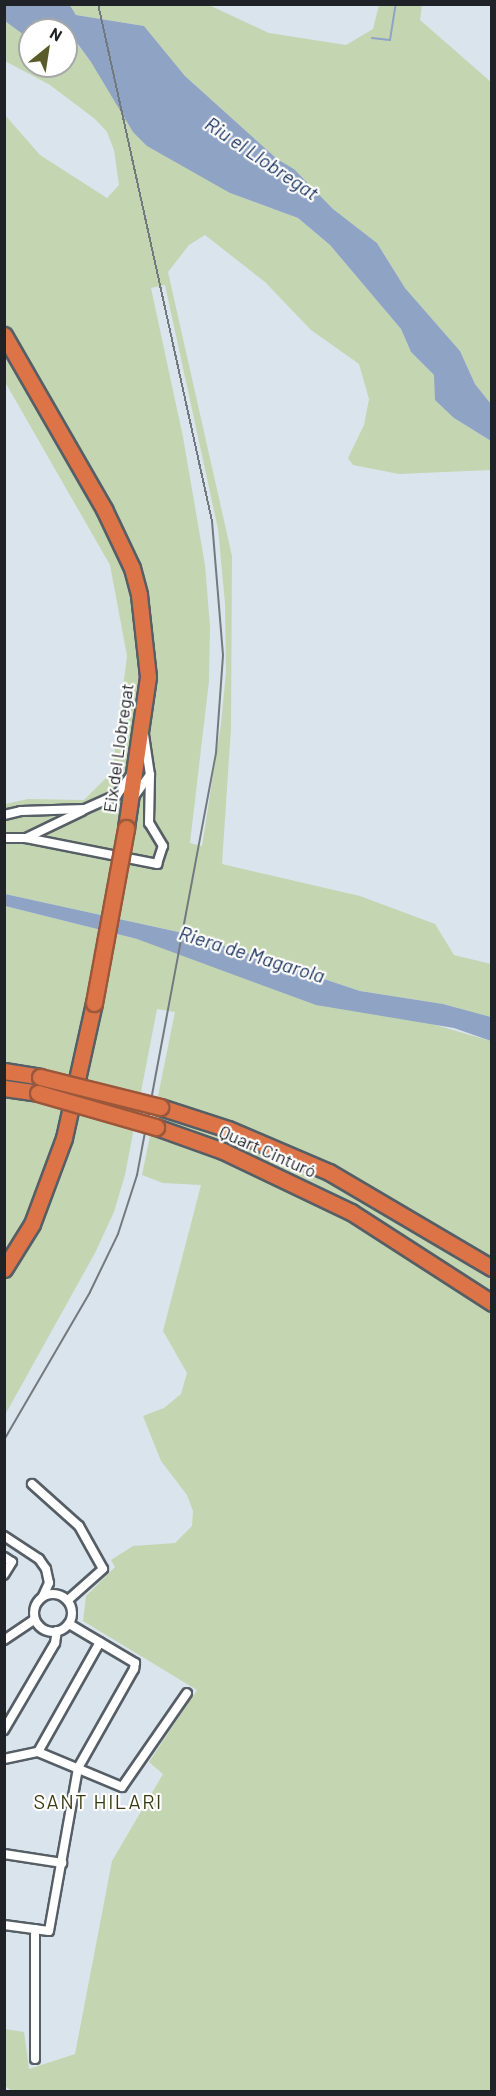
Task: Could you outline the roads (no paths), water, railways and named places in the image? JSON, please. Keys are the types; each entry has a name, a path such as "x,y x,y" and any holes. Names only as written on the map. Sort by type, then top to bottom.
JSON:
{"highway":[{"name":"Eix del Llobregat","path":"4,335 104,508 132,568 148,654 143,730 144,771 131,804 94,1003 64,1138 32,1224 4,1269"},
{"name":"Quart Cinturó","path":"4,1071 40,1077 160,1107 228,1129 361,1188 492,1268"},
{"name":"Quart Cinturó","path":"4,1088 38,1093 156,1127 223,1151 351,1212 492,1303"},
{"name":"Eix del Llobregat","path":"4,1257 45,1191"}],"street":[{"path":"26,838 117,795 144,771"},
{"path":"4,838 26,838 157,864 163,846 148,823 144,771"},
{"path":"117,795 131,804"},
{"path":"4,815 21,811 85,809"},
{"path":"32,1484 79,1526 103,1569 68,1600"},
{"path":"4,1536 39,1559 46,1569 49,1583 35,1606 35,1619 44,1629 57,1631 69,1624 73,1612 68,1600 59,1594 43,1596"},
{"path":"4,1557 12,1562 4,1575"},
{"path":"4,1649 8,1639 35,1619"},
{"path":"4,1925 49,1931 78,1768 134,1669 135,1663 69,1624"},
{"path":"4,1730 55,1643 57,1631"},
{"path":"38,1752 100,1642"},
{"path":"4,1759 38,1752 122,1787 187,1693"},
{"path":"4,1854 62,1863"},
{"path":"35,1929 35,2060"}],"water":[{"name":"Riu el Llobregat","path":"69,4 76,15 144,26 185,76 277,159 294,169 333,209 377,243 405,288 460,351 475,384 491,404 491,441 454,418 435,400 434,375 411,352 401,329 330,245 298,218 230,193 147,146 133,132 78,44 78,18 18,18 18,31 5,21 5,5"},
{"path":"5,894 192,935 360,991 443,1004 491,1017 491,1041 454,1028 316,1005 137,939 5,906"}],"waterway":[{"path":"372,38 390,40 396,4"}],"railway":[{"path":"4,1440 90,1292 118,1234 137,1175 216,753 223,655 212,521 98,4"}],"district":[{"name":"SANT HILARI","path":"98,1801"}],"water label":[{"name":"Riera de Magarola","path":"252,954"}]}
